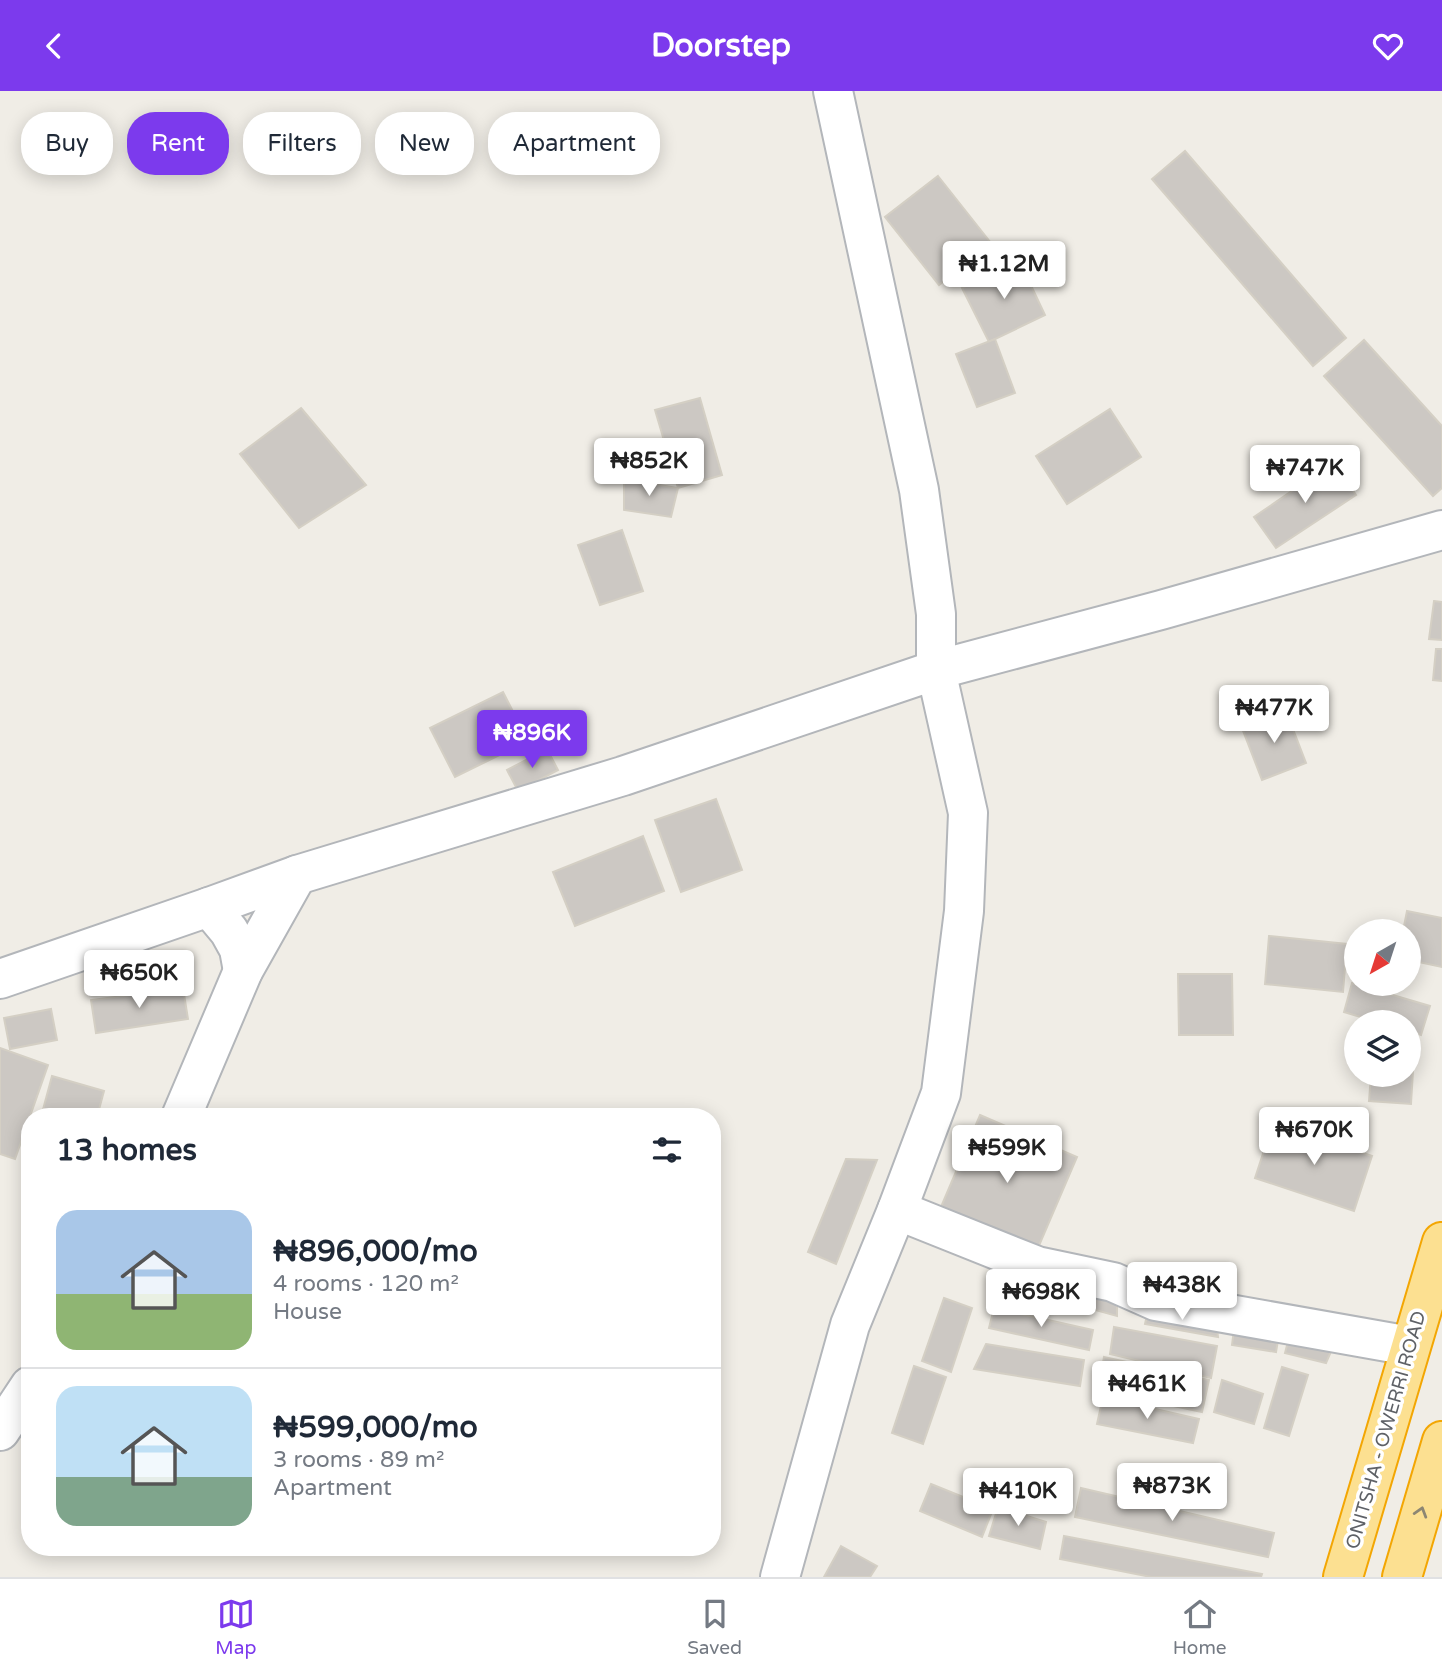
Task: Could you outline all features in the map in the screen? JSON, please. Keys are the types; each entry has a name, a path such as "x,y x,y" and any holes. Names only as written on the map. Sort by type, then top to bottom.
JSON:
{"highway":[{"name":"ONITSHA - OWERRI ROAD","path":"1343,1577 1442,1242"},
{"path":"1402,1577 1442,1441"}],"street":[{"path":"780,1577 850,1325 941,1093 964,911 968,813 936,670 936,614 919,490 833,91"},
{"path":"0,979 298,875 623,776 936,670 1161,610 1442,530"},
{"path":"185,1108 243,971 298,875"},
{"path":"209,907 229,931 239,949 243,971"},
{"path":"897,1210 1037,1266 1113,1282 1156,1301 1410,1346"},
{"path":"0,1431 21,1400"}],"building":[{"path":"1185,151 1346,338 1313,366 1152,179"},
{"path":"938,176 991,243 939,285 885,217"},
{"path":"1019,260 1045,315 989,342 962,288"},
{"path":"995,339 1015,393 977,407 956,354"},
{"path":"1364,340 1442,426 1442,488 1433,496 1324,376"},
{"path":"700,398 722,475 678,488 655,410"},
{"path":"301,408 366,485 299,528 240,454"},
{"path":"1110,409 1141,457 1067,504 1036,456"},
{"path":"1334,462 1356,495 1276,548 1254,517"},
{"path":"624,479 678,488 671,517 624,510"},
{"path":"622,530 643,591 600,605 578,545"},
{"path":"1434,601 1442,602 1442,640 1429,639"},
{"path":"1436,649 1442,649 1442,681 1433,680"},
{"path":"503,692 528,741 455,777 430,728"},
{"path":"1286,711 1306,763 1262,780 1242,728"},
{"path":"547,749 558,770 518,791 507,770"},
{"path":"716,799 742,870 681,892 655,820"},
{"path":"643,836 664,891 575,926 553,872"},
{"path":"1407,911 1442,918 1442,967 1421,963 1421,919 1405,919"},
{"path":"1269,936 1344,944 1343,992 1265,984"},
{"path":"1178,974 1232,974 1233,1035 1179,1035"},
{"path":"183,988 188,1019 96,1033 91,1000"},
{"path":"1348,996 1396,996 1430,1006 1421,1035 1421,1010 1345,1010"},
{"path":"51,1009 57,1040 10,1049 4,1018"},
{"path":"0,1048 48,1065 33,1108 21,1108 21,1142 15,1159 0,1154"},
{"path":"52,1076 104,1091 99,1108 43,1108"},
{"path":"1370,1087 1412,1087 1411,1104 1369,1101"},
{"path":"980,1115 1077,1157 1035,1255 938,1214"},
{"path":"1273,1123 1372,1156 1354,1211 1255,1178"},
{"path":"846,1159 877,1160 836,1264 808,1252"},
{"path":"1039,1274 1117,1295 1117,1316 1034,1293"},
{"path":"944,1298 972,1308 951,1372 922,1361"},
{"path":"1149,1306 1216,1319 1218,1337 1145,1324"},
{"path":"994,1308 1093,1330 1089,1350 989,1328"},
{"path":"1235,1322 1280,1329 1276,1352 1232,1345"},
{"path":"1114,1327 1217,1346 1211,1378 1110,1354"},
{"path":"1291,1330 1336,1340 1326,1363 1285,1353"},
{"path":"986,1344 1084,1360 1080,1386 974,1369"},
{"path":"1104,1357 1209,1380 1202,1412 1098,1390"},
{"path":"914,1366 946,1377 923,1444 892,1433"},
{"path":"1282,1367 1308,1375 1289,1436 1264,1428"},
{"path":"1222,1380 1263,1394 1254,1424 1214,1412"},
{"path":"1103,1397 1199,1419 1193,1443 1097,1424"},
{"path":"931,1484 993,1509 982,1537 920,1511"},
{"path":"1081,1488 1274,1533 1268,1557 1075,1517"},
{"path":"998,1507 1046,1522 1040,1549 989,1536"},
{"path":"1064,1536 1262,1574 1261,1577 1151,1577 1060,1559"},
{"path":"841,1546 877,1566 870,1577 824,1577"}]}
